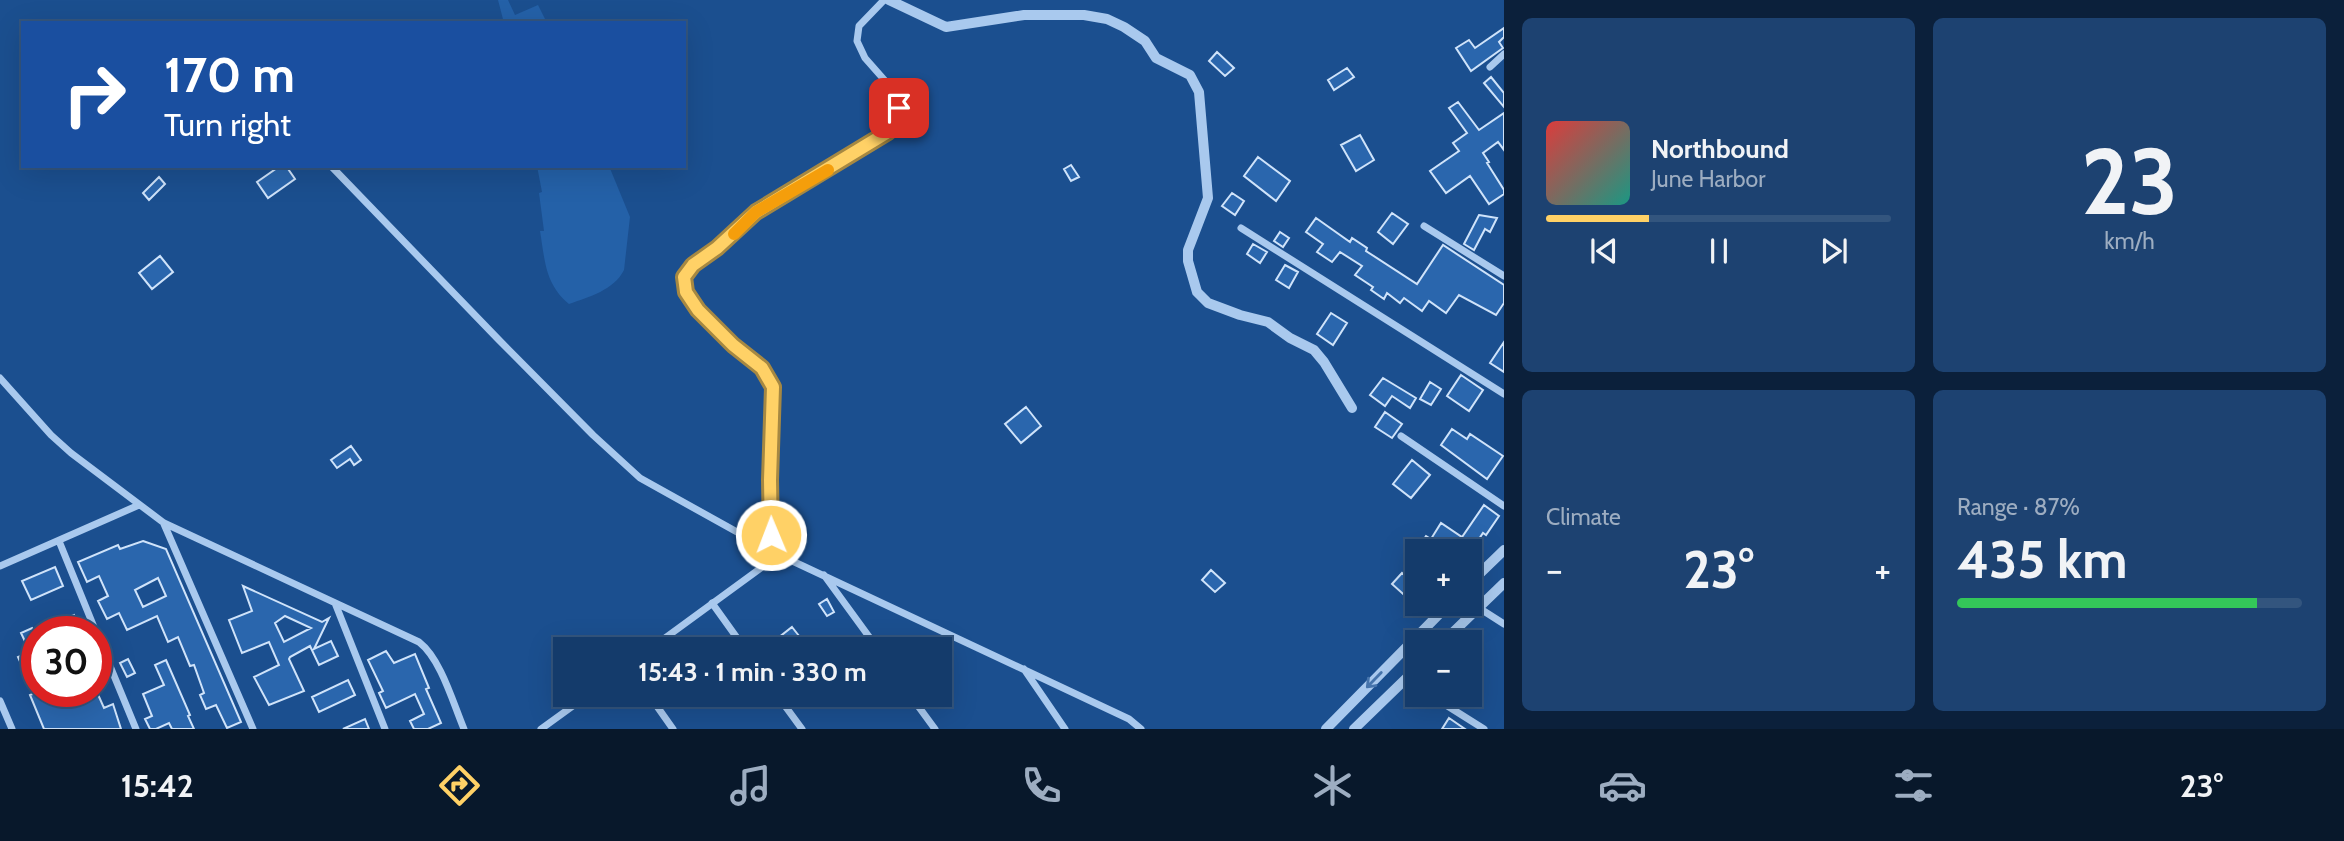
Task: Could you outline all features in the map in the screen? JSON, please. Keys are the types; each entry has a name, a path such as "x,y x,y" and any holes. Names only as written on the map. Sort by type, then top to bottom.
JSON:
{"street":[{"path":"665,637 765,565 771,551 773,387 762,368 741,352 698,310 686,292 684,277 693,265 717,248 756,212 888,132 899,108 895,92 865,58 857,41 859,26 884,0"},
{"path":"889,0 946,27 1024,15 1084,15 1107,19 1146,41 1156,58 1190,75 1199,92 1208,198 1188,250 1188,261 1197,292 1208,303 1268,322 1290,338 1314,350 1352,408"},
{"path":"1490,66 1504,54"},
{"path":"333,168 507,349 640,478 771,551 1129,719 1141,729"},
{"path":"1424,226 1504,276"},
{"path":"1241,228 1504,394"},
{"path":"0,378 51,435 71,453 164,523 419,642 428,649 436,662 464,729"},
{"path":"1401,436 1504,506"},
{"path":"0,566 139,505"},
{"path":"164,523 253,729"},
{"path":"59,541 89,616"},
{"path":"1482,571 1504,550"},
{"path":"824,574 869,637"},
{"path":"1482,605 1504,583"},
{"path":"335,602 385,729"},
{"path":"712,603 736,637"},
{"path":"1482,610 1504,624"},
{"path":"1326,729 1437,616"},
{"path":"1456,630 1471,616"},
{"path":"1023,669 1065,729"},
{"path":"112,671 136,729"},
{"path":"1354,729 1405,679"},
{"path":"0,701 12,729"},
{"path":"543,729 572,707"},
{"path":"657,707 673,729"},
{"path":"786,707 802,729"},
{"path":"919,707 935,729"},
{"path":"1449,707 1483,729"}],"shaded area":[{"path":"498,0 508,0 515,15 538,5 546,21 503,21"},
{"path":"537,168 610,168 630,217 624,270 614,283 585,299 569,304 561,296 551,280 545,262 540,231 544,231 539,193 542,192"}],"building":[{"path":"1504,28 1504,37 1499,42 1503,48 1471,71 1456,48 1469,40 1475,48"},
{"path":"1217,52 1234,68 1225,76 1209,61"},
{"path":"1347,68 1354,77 1334,90 1328,80"},
{"path":"1491,77 1504,93 1504,107 1484,83"},
{"path":"1458,102 1479,130 1504,113 1504,150 1498,142 1483,153 1504,190 1504,194 1489,204 1470,176 1446,193 1430,171 1459,151 1453,143 1467,133 1449,108"},
{"path":"1360,135 1374,160 1356,171 1341,145"},
{"path":"1258,157 1290,181 1276,201 1244,176"},
{"path":"1071,165 1079,177 1071,181 1064,169"},
{"path":"277,168 287,168 295,179 268,198 257,182"},
{"path":"159,177 165,184 149,200 143,193"},
{"path":"1232,193 1244,201 1235,215 1222,206"},
{"path":"1392,213 1408,224 1393,244 1378,232"},
{"path":"1479,215 1497,218 1490,232 1485,229 1474,250 1464,244"},
{"path":"1316,218 1350,242 1352,238 1367,248 1366,251 1417,284 1443,245 1504,285 1504,303 1496,315 1459,295 1446,313 1429,301 1422,311 1404,298 1400,303 1387,293 1384,299 1371,290 1373,287 1355,275 1362,266 1340,252 1332,262 1317,252 1323,244 1306,232"},
{"path":"1280,232 1289,238 1283,247 1274,241"},
{"path":"1253,244 1267,252 1260,263 1247,254"},
{"path":"160,256 173,272 152,289 139,273"},
{"path":"1285,265 1298,272 1289,288 1276,280"},
{"path":"1331,313 1347,323 1333,345 1317,334"},
{"path":"1504,342 1504,372 1490,363"},
{"path":"1461,375 1483,390 1469,411 1447,396"},
{"path":"1383,378 1416,398 1410,408 1392,396 1385,406 1370,395"},
{"path":"1430,382 1441,389 1431,405 1420,399"},
{"path":"1026,407 1041,426 1021,443 1005,424"},
{"path":"1385,412 1402,424 1392,438 1375,427"},
{"path":"1452,429 1467,439 1470,434 1503,456 1487,479 1441,445"},
{"path":"351,446 361,460 354,465 350,459 337,468 331,460"},
{"path":"1412,460 1430,475 1411,498 1393,484"},
{"path":"1484,505 1499,516 1486,535 1483,533 1479,539 1431,539 1441,523 1462,537"},
{"path":"143,541 166,549 241,722 227,728 216,705 206,709 200,695 204,693 194,665 190,666 178,637 168,642 157,616 127,630 119,613 106,616 98,601 108,596 99,576 87,582 78,562 118,545 120,549","holes":["158,578 166,596 143,607 135,590"]},
{"path":"55,567 63,586 31,600 22,581"},
{"path":"1211,570 1225,583 1215,592 1202,580"},
{"path":"1402,573 1405,576 1405,596 1392,584"},
{"path":"243,586 322,622 329,618 314,649 331,641 338,656 319,665 310,646 290,657 304,691 269,705 254,677 279,665 269,642 242,653 229,620 252,611","holes":["285,616 311,628 284,642 275,623"]},
{"path":"827,599 834,612 827,616 819,604"},
{"path":"792,627 800,637 779,637"},
{"path":"386,651 394,663 415,654 441,723 428,729 414,729 410,721 424,714 415,694 386,708 379,693 383,691 368,660"},
{"path":"128,659 135,673 127,677 120,663"},
{"path":"166,660 194,729 172,729 169,723 150,729 145,719 152,716 143,694 164,685 155,665"},
{"path":"348,680 355,695 319,712 312,697"},
{"path":"113,704 121,729 44,729 35,707 104,708 112,707"},
{"path":"1449,718 1465,729 1442,729"},
{"path":"365,719 369,729 343,729"}],"slow traffic":[{"path":"734,234 756,212 828,170"}],"route":[{"path":"771,535 773,387 762,368 733,345 698,310 686,292 684,277 693,265 717,248 756,212 888,132 899,108"}]}
